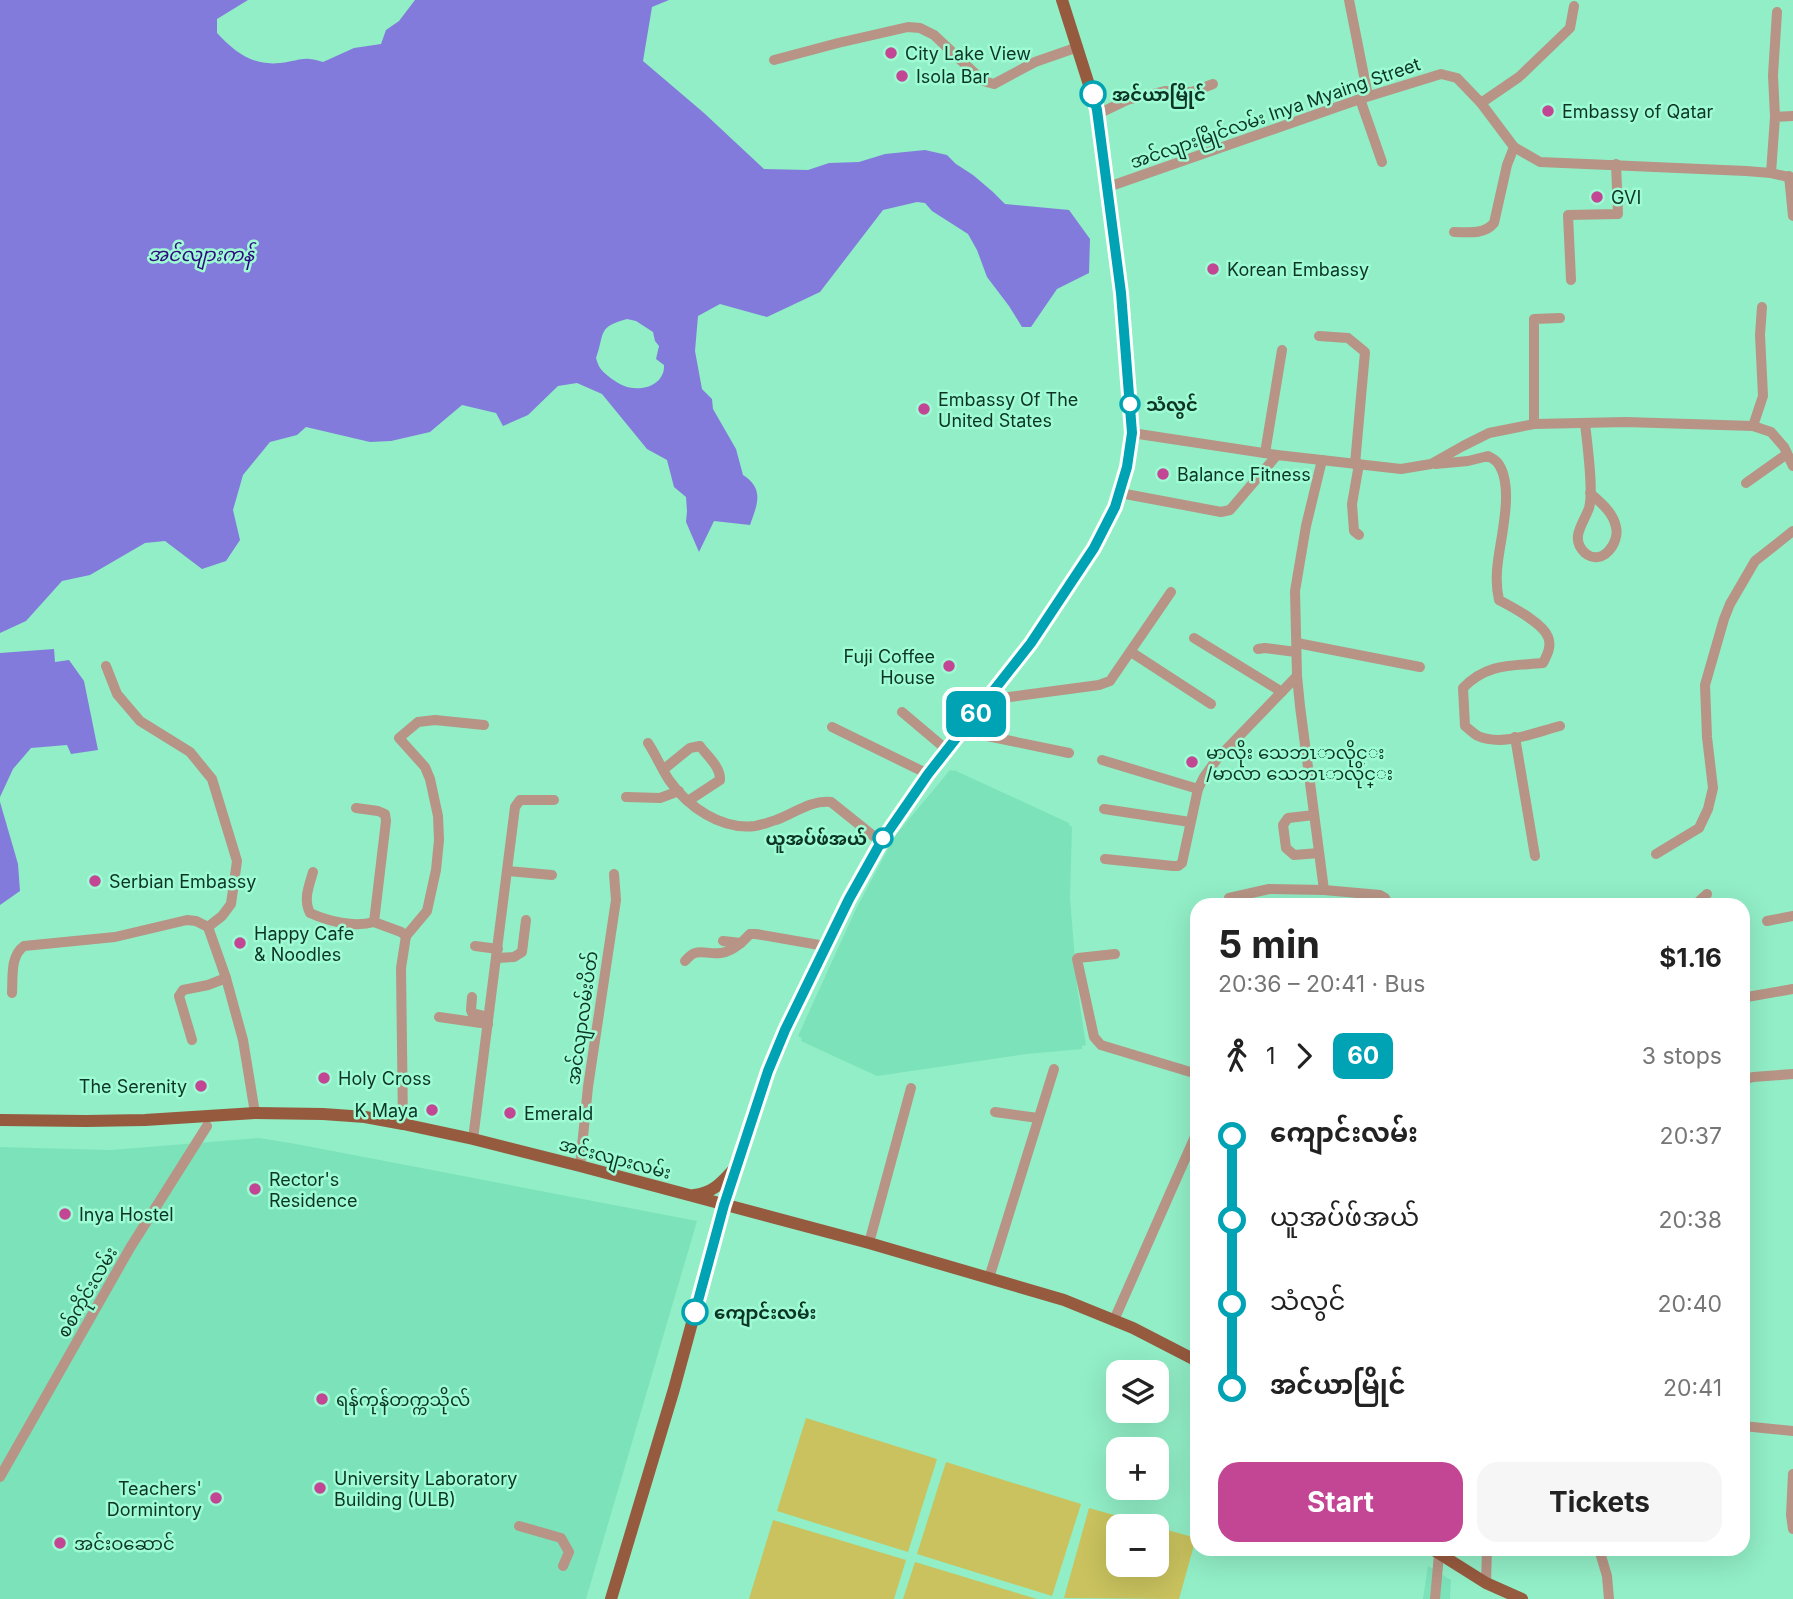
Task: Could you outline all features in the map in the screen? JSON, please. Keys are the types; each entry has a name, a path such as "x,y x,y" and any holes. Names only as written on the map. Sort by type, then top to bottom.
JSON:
{"main road":[{"path":"611,1599 677,1379 724,1205 768,1071 825,946 881,842 928,774 1031,643 1094,548 1115,507 1127,467 1132,433 1121,293 1098,114 1062,0"},
{"name":"အင်းလျားလမ်း","path":"0,1120 145,1120 255,1113 365,1117 473,1139 869,1243 1064,1300 1133,1328 1190,1357"},
{"path":"687,1195 703,1194 715,1189 738,1165"},
{"path":"1444,1556 1486,1583 1522,1599"}],"street":[{"path":"1349,0 1364,98 1382,162"},
{"path":"1481,103 1519,77 1570,28 1574,6"},
{"path":"1771,173 1777,12"},
{"path":"774,60 908,27 920,28 934,35 984,81 994,84 1035,62 1078,47"},
{"name":"အင်လျားမြိုင်လမ်း Inya Myaing Street","path":"1108,187 1441,74 1457,78 1481,103 1514,147 1540,162 1771,173 1791,177"},
{"path":"1098,114 1127,100 1166,91 1192,92 1213,84"},
{"path":"1775,117 1793,116"},
{"path":"1454,232 1488,230 1494,223 1507,165 1514,147"},
{"path":"1571,280 1569,215 1618,214 1616,164"},
{"path":"1791,177 1793,216"},
{"path":"1753,426 1763,396 1760,335 1762,307"},
{"path":"1534,424 1534,319 1560,318"},
{"path":"1319,336 1348,338 1365,352 1352,503 1354,531 1359,535"},
{"path":"1265,453 1282,350"},
{"path":"1585,422 1590,494 1589,508 1578,531 1578,540 1586,553 1593,557 1604,555 1612,549 1617,540 1617,528 1612,514 1590,494"},
{"path":"1432,464 1489,433 1534,424 1643,422 1753,426 1771,432 1784,447 1793,466"},
{"path":"1132,433 1265,453 1401,469 1488,456 1497,462 1504,479 1506,503 1497,563 1496,584 1499,600 1542,628 1549,637 1549,650 1543,663 1489,669 1472,679 1463,688 1465,726 1478,736 1495,740 1560,726"},
{"path":"1119,493 1221,512 1230,510 1277,454"},
{"path":"1745,483 1787,454"},
{"path":"1322,460 1306,526 1295,591 1297,676 1324,890"},
{"path":"1656,854 1699,828 1708,809 1713,788 1705,685 1724,619 1755,561 1793,531"},
{"path":"987,701 1110,681 1171,592"},
{"path":"1194,638 1282,692"},
{"path":"1258,649 1297,648 1420,667"},
{"path":"1132,652 1211,704"},
{"path":"106,666 117,694 140,721 190,752 212,779 237,861 231,904 222,916 208,927"},
{"path":"1105,859 1178,866 1182,863 1198,789 1204,777 1217,759 1297,676"},
{"path":"902,712 947,750"},
{"path":"404,1125 401,968 405,936 427,911 439,841 438,816 430,779 425,767 399,738 418,722 435,720 484,725"},
{"path":"832,727 928,774"},
{"path":"963,730 1069,753"},
{"path":"1515,737 1535,856"},
{"path":"648,743 679,791 713,819 734,825 756,826 821,801 831,802 881,842"},
{"path":"664,769 690,748 700,746 717,768 721,774 720,780 688,801"},
{"path":"1101,760 1198,789"},
{"path":"626,797 660,798 679,791"},
{"path":"473,1139 515,807 520,800 554,800"},
{"path":"356,808 385,814 374,922"},
{"path":"1104,809 1190,822"},
{"path":"1314,816 1288,818 1283,825 1286,848 1294,855 1319,853"},
{"path":"507,871 552,875"},
{"path":"313,872 306,896 306,906 310,913 345,923 374,922 405,936"},
{"name":"အင်လျာလမ်းပိတ်","path":"580,1166 588,1087 616,900 614,874"},
{"path":"1229,898 1269,889 1324,890 1380,895 1385,898"},
{"path":"1703,898 1707,894"},
{"path":"1767,921 1793,916"},
{"path":"12,993 15,957 24,946 115,937 187,920 196,921 208,927 226,978 243,1040 255,1113"},
{"path":"475,946 514,957 522,952 526,920"},
{"path":"685,961 695,951 718,953 732,949 750,934 825,946"},
{"path":"723,941 741,943"},
{"path":"1115,954 1077,959 1094,1037 1101,1045 1190,1072"},
{"path":"192,1040 179,996 183,990 226,978"},
{"path":"1750,996 1793,989"},
{"path":"472,997 472,1013 489,1020"},
{"path":"439,1017 489,1020"},
{"path":"989,1278 1054,1069"},
{"path":"1750,1078 1793,1074"},
{"path":"869,1243 911,1088"},
{"path":"995,1112 1038,1118"},
{"name":"စစ်ကိုင်းလမ်း","path":"0,1477 131,1248 206,1126"},
{"path":"1114,1320 1190,1148"},
{"path":"1750,1427 1793,1431"},
{"path":"1793,1474 1793,1529"},
{"path":"519,1526 561,1538 569,1552 563,1566"},
{"path":"1435,1599 1436,1556"},
{"path":"1486,1583 1487,1556"},
{"path":"1601,1556 1607,1576 1609,1599"}],"shaded area":[{"path":"950,770 1069,823 1072,827 1070,898 1077,986 1086,1045 1082,1046 1082,1049 1027,1054 877,1076 801,1041 802,1038 798,1036 856,909 895,836"},
{"name":"ရန်ကုန်တက္ကသိုလ်","path":"259,1138 697,1221 586,1599 0,1599 0,1147 111,1150"},
{"path":"806,1418 937,1459 908,1552 777,1511"},
{"path":"946,1462 1081,1504 1052,1596 917,1554"},
{"path":"1089,1508 1110,1514 1106,1514 1106,1577 1169,1577 1169,1530 1190,1536 1191,1556 1179,1599 1064,1598"},
{"path":"773,1520 906,1560 894,1599 749,1599"},
{"path":"915,1562 1037,1599 903,1599"},
{"path":"1428,1566 1451,1580 1450,1599 1423,1599"}],"water":[{"name":"အင်လျားကန်","path":"0,0 248,0 217,19 217,33 230,46 253,60 280,63 305,59 323,62 354,48 381,44 386,30 399,21 415,0 669,0 652,7 643,61 764,169 808,170 829,163 859,162 885,154 925,150 947,155 1005,204 1069,210 1090,239 1089,273 1057,289 1031,327 1022,327 987,277 968,234 932,211 925,203 917,202 883,210 820,292 767,317 720,304 698,316 695,351 702,389 712,399 713,409 736,449 743,475 750,480 757,492 750,525 714,521 699,552 686,522 686,497 674,487 667,460 647,449 602,394 577,383 558,386 528,415 503,426 496,413 462,405 430,432 391,441 370,442 306,427 297,435 270,442 243,475 233,510 240,540 226,561 202,569 165,541 145,543 90,575 62,581 26,621 0,633","holes":["627,319 636,321 653,332 659,346 656,359 664,365 656,383 643,388 622,385 610,378 600,368 596,358 606,328"]},
{"path":"54,649 55,662 69,660 84,681 98,750 71,754 67,745 31,748 13,769 0,797 0,653"},
{"path":"0,802 18,864 20,891 0,905"}],"bus line":[{"name":"60","path":"695,1312 724,1205 768,1071 849,899 881,842 928,774 1031,643 1094,548 1115,507 1127,467 1132,433 1111,206 1093,94"}],"place":[{"name":"City Lake View","path":"891,53"},
{"name":"Isola Bar","path":"902,76"},
{"name":"အင်ယာမြိုင်","path":"1093,94"},
{"name":"Embassy of Qatar","path":"1548,111"},
{"name":"GVI","path":"1597,197"},
{"name":"Korean Embassy","path":"1213,269"},
{"name":"သံလွင်","path":"1130,404"},
{"name":"Embassy Of The United States","path":"924,409"},
{"name":"Balance Fitness","path":"1163,474"},
{"name":"Fuji Coffee House","path":"949,666"},
{"name":"မာလိုး သေဘၤာလိုင္း /မာလာ သေဘၤာလိုင္း","path":"1192,762"},
{"name":"ယူအပ်ဖ်အယ်","path":"883,838"},
{"name":"Serbian Embassy","path":"95,881"},
{"name":"Happy Cafe & Noodles","path":"240,943"},
{"name":"Holy Cross","path":"324,1078"},
{"name":"The Serenity","path":"201,1086"},
{"name":"K Maya","path":"432,1110"},
{"name":"Emerald","path":"510,1113"},
{"name":"Rector's Residence","path":"255,1189"},
{"name":"Inya Hostel","path":"65,1214"},
{"name":"ကျောင်းလမ်း","path":"695,1312"},
{"name":"ရန်ကုန်တက္ကသိုလ်","path":"322,1399"},
{"name":"University Laboratory Building (ULB)","path":"320,1488"},
{"name":"Teachers' Dormintory","path":"216,1498"},
{"name":"အင်းဝ‌ဆောင်","path":"60,1543"}]}
